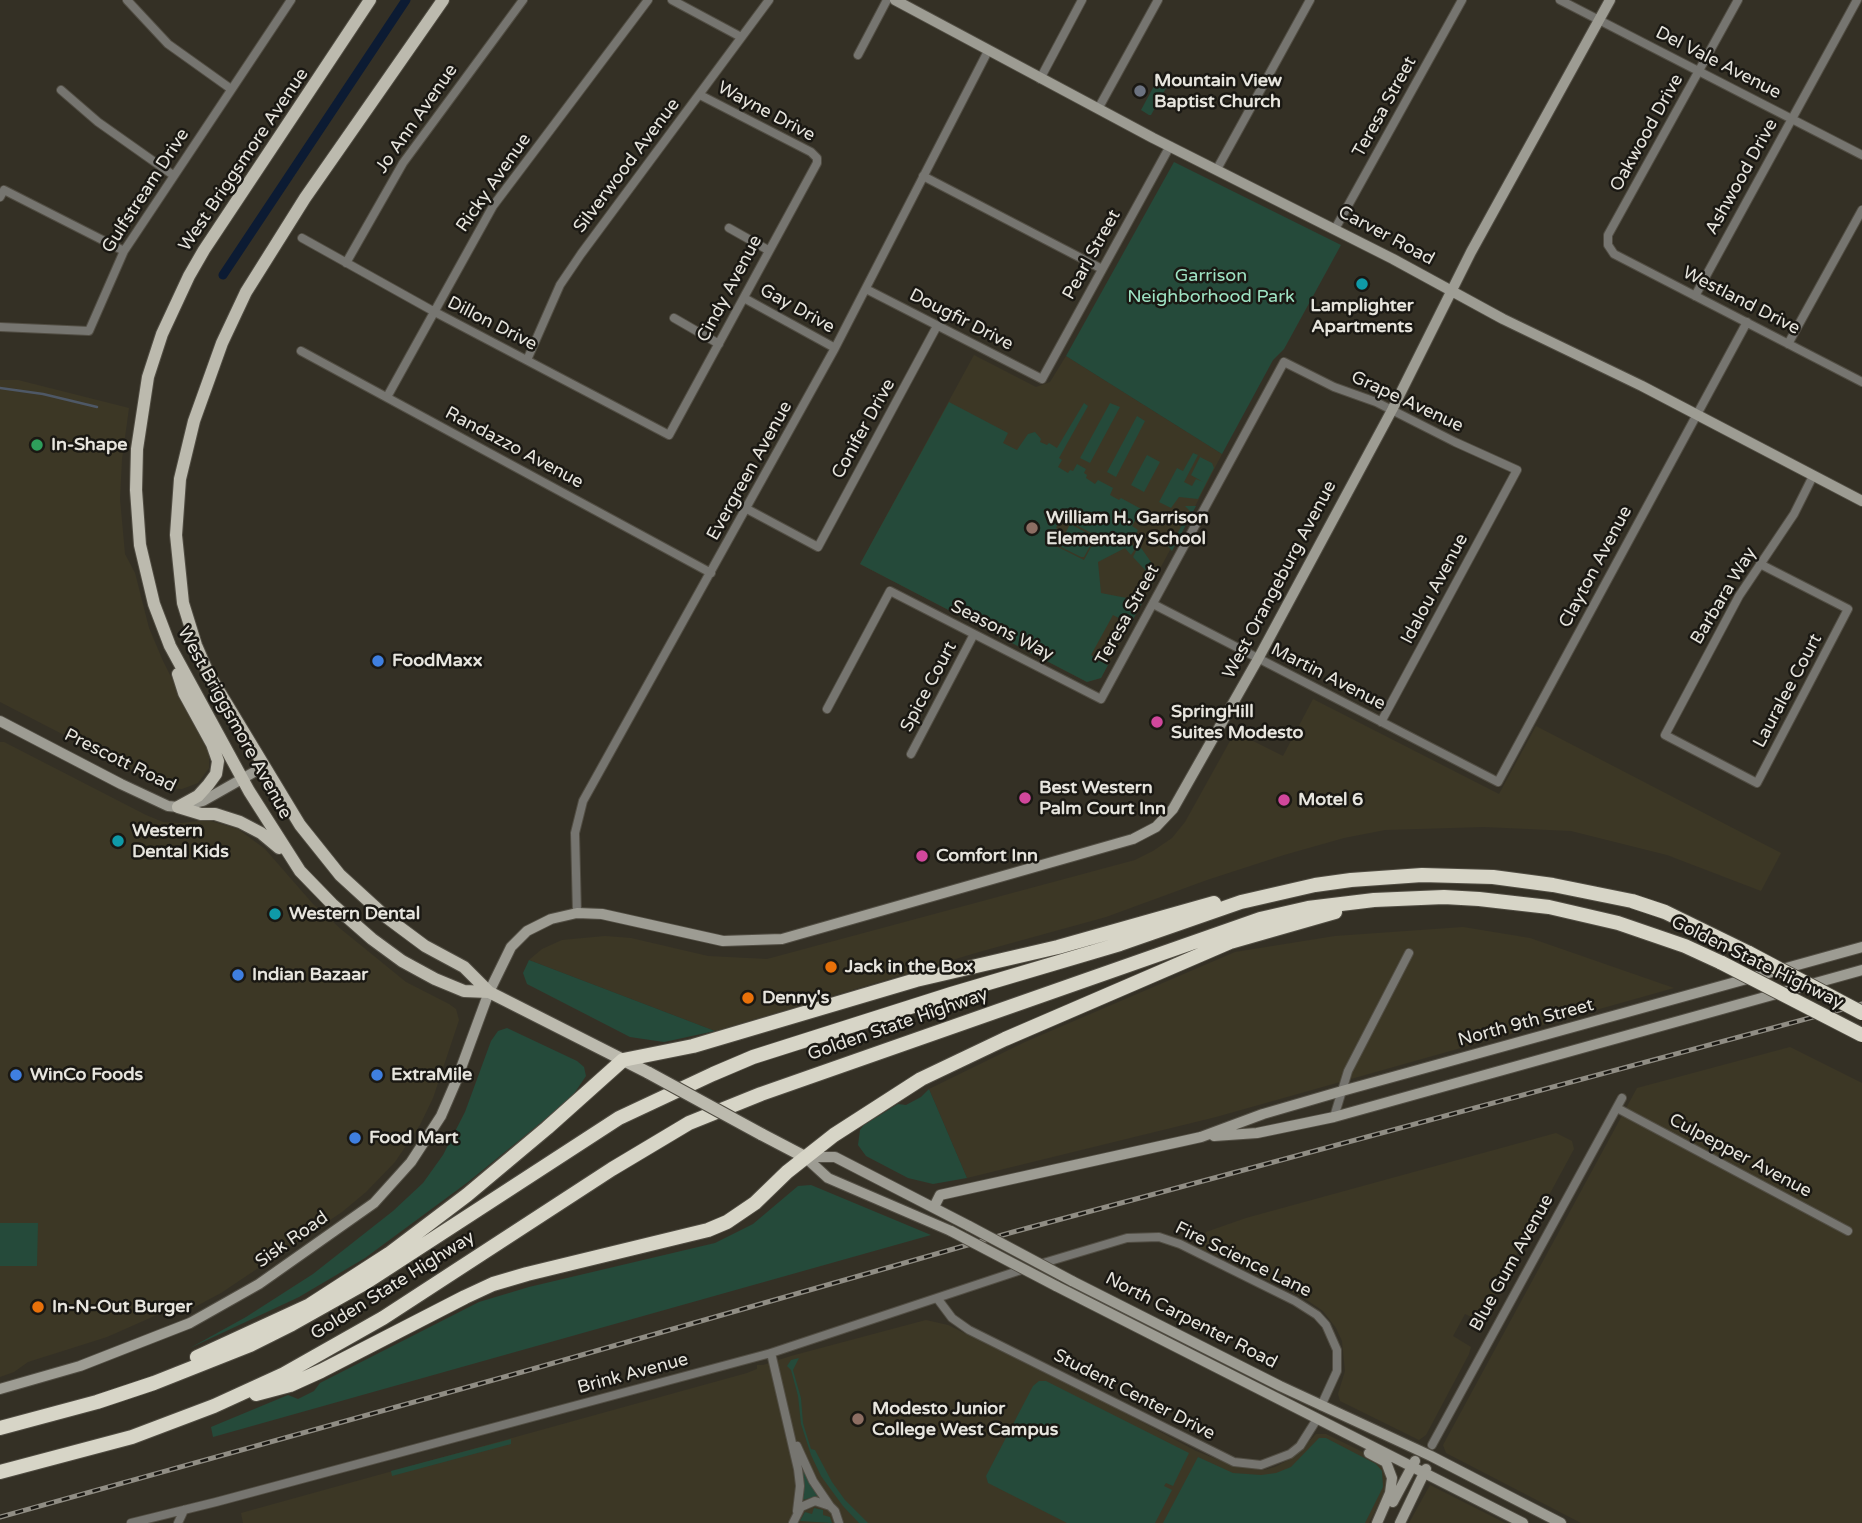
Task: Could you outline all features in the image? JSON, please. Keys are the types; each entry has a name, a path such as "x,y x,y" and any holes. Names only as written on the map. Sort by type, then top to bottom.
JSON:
{"highway":[{"name":"Golden State Highway","path":"0,1428 97,1402 206,1364 292,1325 365,1283 619,1118 753,1057 1120,944 1241,902 1315,885 1351,880 1459,875 1542,883 1632,901 1665,912 1862,1013"},
{"path":"97,1402 310,1305 389,1254 467,1195 623,1060 693,1046 915,980 1036,953 1180,911 1242,896 1315,885"},
{"name":"Golden State Highway","path":"0,1472 132,1437 214,1406 284,1374 383,1318 612,1169 690,1123 774,1090 1260,919 1308,908 1374,900 1444,897 1549,907 1652,934 1721,963 1862,1035"},
{"path":"214,1406 300,1381 493,1284 708,1230 742,1213 805,1157 850,1124 921,1079 1005,1039 1230,942 1374,900"}],"main road":[{"name":"West Briggsmore Avenue","path":"370,0 204,250 179,295 154,358 140,424 136,490 141,545 155,604 170,646 242,779 293,862 332,904 402,961 464,991 489,992"},
{"name":"West Briggsmore Avenue","path":"443,0 305,198 246,292 222,343 186,451 180,479 176,535 183,603 208,673 263,767 300,825 349,884 404,931 464,967 489,992 623,1060"},
{"path":"170,646 184,693 212,744 218,761 216,774 208,785 198,796 178,807"},
{"path":"178,807 240,822 261,833 293,862"},
{"name":"North Carpenter Road","path":"623,1060 805,1157"}],"street":[{"path":"127,0 168,44 231,89"},
{"name":"Jo Ann Avenue","path":"346,263 403,163 523,0"},
{"name":"Ricky Avenue","path":"387,397 493,206 648,0"},
{"path":"672,0 741,37"},
{"name":"Silverwood Avenue","path":"527,360 560,285 769,0"},
{"path":"858,55 887,0"},
{"name":"Carver Road","path":"895,0 1040,79 1862,501"},
{"path":"1040,79 1082,0"},
{"path":"1098,108 1158,0"},
{"path":"1217,169 1310,0"},
{"name":"Teresa Street","path":"1335,229 1462,0"},
{"name":"Del Vale Avenue","path":"1560,0 1862,155"},
{"name":"West Orangeburg Avenue","path":"489,992 511,947 527,931 551,919 577,913 602,914 723,941 782,939 1133,839 1156,827 1173,809 1258,659 1392,410 1471,252 1610,0"},
{"name":"Oakwood Drive","path":"1608,245 1608,235 1738,0"},
{"name":"Ashwood Drive","path":"1695,296 1857,0"},
{"name":"Gulfstream Drive","path":"0,327 89,331 124,251 286,2"},
{"name":"Evergreen Avenue","path":"577,913 575,833 583,801 835,348 988,51"},
{"path":"61,90 99,122 173,174"},
{"name":"Wayne Drive","path":"700,95 811,152 817,158"},
{"name":"Pearl Street","path":"1042,379 1170,146"},
{"name":"Cindy Avenue","path":"669,435 815,167 817,158"},
{"path":"923,176 1102,269"},
{"path":"0,197 4,190 124,251"},
{"path":"1788,344 1862,210"},
{"path":"729,228 768,250"},
{"name":"Dillon Drive","path":"302,237 433,312 669,435"},
{"name":"Westland Drive","path":"1608,245 1614,254 1862,382"},
{"name":"Dougfir Drive","path":"866,289 1042,379"},
{"name":"Gay Drive","path":"744,298 835,348"},
{"path":"674,318 719,344"},
{"name":"Clayton Avenue","path":"1452,759 1498,782 1747,321"},
{"name":"Conifer Drive","path":"747,509 818,547 937,326"},
{"name":"Randazzo Avenue","path":"301,351 712,573"},
{"name":"Teresa Street","path":"1101,699 1284,362"},
{"name":"Grape Avenue","path":"1284,362 1517,470"},
{"name":"Idalou Avenue","path":"1381,722 1517,470"},
{"name":"Barbara Way","path":"1665,735 1738,596 1794,514 1813,476"},
{"name":"Lauralee Court","path":"1665,735 1757,783 1848,609 1760,564"},
{"name":"Seasons Way","path":"827,709 890,591 1101,699"},
{"name":"Martin Avenue","path":"1153,604 1452,759"},
{"name":"Spice Court","path":"911,754 974,634"},
{"name":"Prescott Road","path":"0,722 159,803 178,807 203,801 263,767"},
{"name":"North 9th Street","path":"934,1207 940,1195 1201,1137 1263,1114 1342,1091 1862,947"},
{"path":"1334,1117 1348,1071 1409,954"},
{"name":"North 9th Street","path":"1201,1137 1257,1133 1334,1117 1862,970"},
{"name":"Sisk Road","path":"0,1389 80,1366 190,1323 259,1284 374,1203 394,1182 434,1129 451,1096 489,992"},
{"name":"Blue Gum Avenue","path":"1400,1523 1424,1473 1431,1450 1622,1098"},
{"name":"Culpepper Avenue","path":"1617,1108 1848,1231"},
{"name":"North Carpenter Road","path":"805,1157 835,1157 1072,1281 1321,1406 1419,1452 1431,1450 1561,1523"},
{"name":"North Carpenter Road","path":"805,1157 828,1178 951,1231 1523,1523"},
{"name":"Brink Avenue","path":"131,1523 771,1353 981,1282 1138,1236"},
{"name":"Fire Science Lane","path":"1138,1236 1159,1237 1180,1244 1296,1301 1317,1315 1332,1336 1338,1363 1333,1382 1321,1406"},
{"name":"Student Center Drive","path":"937,1298 952,1318 969,1331 1234,1462 1262,1465 1290,1454 1300,1446 1317,1419"},
{"path":"771,1353 790,1431 813,1481 845,1523"},
{"path":"1317,1419 1332,1433 1389,1466 1392,1486 1379,1523"},
{"path":"790,1431 800,1486 793,1522"},
{"path":"1379,1523 1419,1452"},
{"path":"797,1511 810,1502 821,1502 832,1508 839,1523"},
{"path":"178,1523 184,1510"}],"shaded area":[{"name":"William H. Garrison Elementary School","path":"974,355 1036,387 1050,382 1066,356 1222,454 1172,551 1170,550 1101,678 1087,682 860,564"},
{"path":"0,380 18,380 129,408 120,499 125,554 135,573 149,628 163,661 184,703 209,743 209,768 198,783 182,789 167,788 0,702"},
{"path":"1313,699 1499,794 1536,726 1781,853 1761,891 1667,855 1571,831 1484,827 1385,830 1284,855 1106,917 715,1031 529,960 542,949 562,940 605,936 631,938 708,956 767,959 1135,860 1172,838 1185,822 1235,732 1283,756"},
{"path":"0,742 163,822 207,820 238,829 265,849 313,904 342,930 406,982 456,1009 459,1020 433,1098 420,1125 395,1162 342,1212 221,1293 189,1310 159,1314 107,1337 28,1362 14,1372 0,1377"},
{"path":"1463,927 1530,938 1674,988 1216,1117 967,1178 929,1089 1025,1042 1235,952 1335,936"},
{"path":"1790,1047 1862,1083 1862,1523 1581,1523 1446,1453 1443,1445 1637,1088"},
{"path":"1556,1133 1572,1141 1574,1149 1483,1317 1476,1319 1465,1314 1453,1336 1471,1347 1469,1354 1426,1435 1419,1440 1340,1401 1338,1394 1345,1371 1342,1341 1323,1311 1304,1298 1198,1248 1206,1232 1246,1218"},
{"name":"Modesto Junior College West Campus","path":"926,1320 948,1325 1196,1451 1236,1467 1264,1470 1275,1467 1294,1457 1316,1434 1326,1434 1375,1458 1387,1470 1388,1485 1369,1523 243,1523 241,1513 747,1373 757,1369 757,1365"},
{"path":"1430,1485 1505,1523 1409,1523"}],"green space":[{"path":"1160,75 1170,81 1149,115 1141,110"},
{"name":"Garrison Neighborhood Park","path":"1174,162 1341,245 1284,349 1273,360 1222,454 1066,356"},
{"name":"William H. Garrison Elementary School","path":"949,402 1008,433 1003,443 1017,450 1028,434 1035,432 1041,439 1040,442 1057,448 1084,403 1088,406 1059,458 1062,460 1058,467 1068,473 1073,471 1077,464 1086,469 1086,478 1095,484 1098,480 1113,488 1110,495 1143,510 1132,526 1138,530 1131,543 1135,549 1131,555 1125,548 1098,562 1101,593 1132,599 1133,596 1145,598 1126,632 1122,630 1126,622 1113,615 1091,655 1108,665 1101,678 1087,682 860,564","holes":["1061,517 1097,536 1084,560 1056,546 1063,532 1056,528"]},
{"path":"1110,403 1120,407 1090,463 1080,458"},
{"path":"1137,416 1145,421 1116,477 1107,472"},
{"path":"1193,453 1198,455 1184,482 1192,486 1196,479 1203,482 1191,475 1200,457 1212,463 1214,468 1198,499 1179,497 1171,508 1159,502 1177,468 1183,471"},
{"path":"1147,455 1160,462 1144,492 1131,485"},
{"path":"1185,506 1196,506 1172,551 1165,542 1168,539 1173,541 1190,511"},
{"path":"1070,524 1095,537 1084,557 1059,546"},
{"path":"1139,545 1158,572 1152,584 1144,576 1146,571 1133,557"},
{"path":"529,960 715,1031 664,1042 630,1037 527,984 523,973"},
{"path":"507,1028 577,1061 584,1067 586,1076 571,1098 468,1182 365,1258 299,1297 190,1348 246,1317 313,1274 393,1211 423,1183 443,1155 465,1112 491,1041 498,1031"},
{"path":"929,1089 967,1178 933,1184 908,1178 866,1156 858,1145 860,1130 864,1125 898,1104 906,1105 921,1097"},
{"path":"811,1185 931,1235 213,1437 211,1427 288,1395 298,1399 314,1391 320,1383 479,1302 529,1287 715,1243 753,1224 798,1186"},
{"path":"0,1223 38,1223 37,1266 0,1266"},
{"path":"799,1358 793,1370 811,1449 815,1450 845,1500 868,1523 859,1523 843,1506 821,1476 811,1455 801,1424 798,1396 791,1370 787,1366 791,1360"},
{"path":"1039,1381 1046,1381 1189,1453 1173,1486 1166,1483 1164,1486 1172,1490 1155,1523 1067,1523 988,1483 986,1476 1033,1386"},
{"path":"1319,1438 1326,1438 1376,1464 1382,1471 1383,1487 1365,1523 1163,1523 1198,1457 1233,1473 1276,1473 1291,1467"},
{"path":"511,1439 511,1444 392,1476 391,1471"},
{"path":"802,1465 819,1496 802,1500"},
{"path":"814,1508 823,1510 823,1515 830,1517 832,1523 800,1521 805,1512 812,1514"}],"waterway":[{"path":"223,275 406,0"},
{"path":"0,388 43,394 97,407"}],"railway":[{"path":"0,1517 1013,1232 1862,1004"}],"place":[{"name":"Mountain View Baptist Church","path":"1140,91"},
{"name":"Lamplighter Apartments","path":"1362,284"},
{"name":"In-Shape","path":"37,445"},
{"name":"William H. Garrison Elementary School","path":"1032,528"},
{"name":"FoodMaxx","path":"378,661"},
{"name":"SpringHill Suites Modesto","path":"1157,722"},
{"name":"Best Western Palm Court Inn","path":"1025,798"},
{"name":"Motel 6","path":"1284,800"},
{"name":"Western Dental Kids","path":"118,841"},
{"name":"Comfort Inn","path":"922,856"},
{"name":"Western Dental","path":"275,914"},
{"name":"Jack in the Box","path":"831,967"},
{"name":"Indian Bazaar","path":"238,975"},
{"name":"Denny's","path":"748,998"},
{"name":"WinCo Foods","path":"16,1075"},
{"name":"ExtraMile","path":"377,1075"},
{"name":"Food Mart","path":"355,1138"},
{"name":"In-N-Out Burger","path":"38,1307"},
{"name":"Modesto Junior College West Campus","path":"858,1419"}]}
